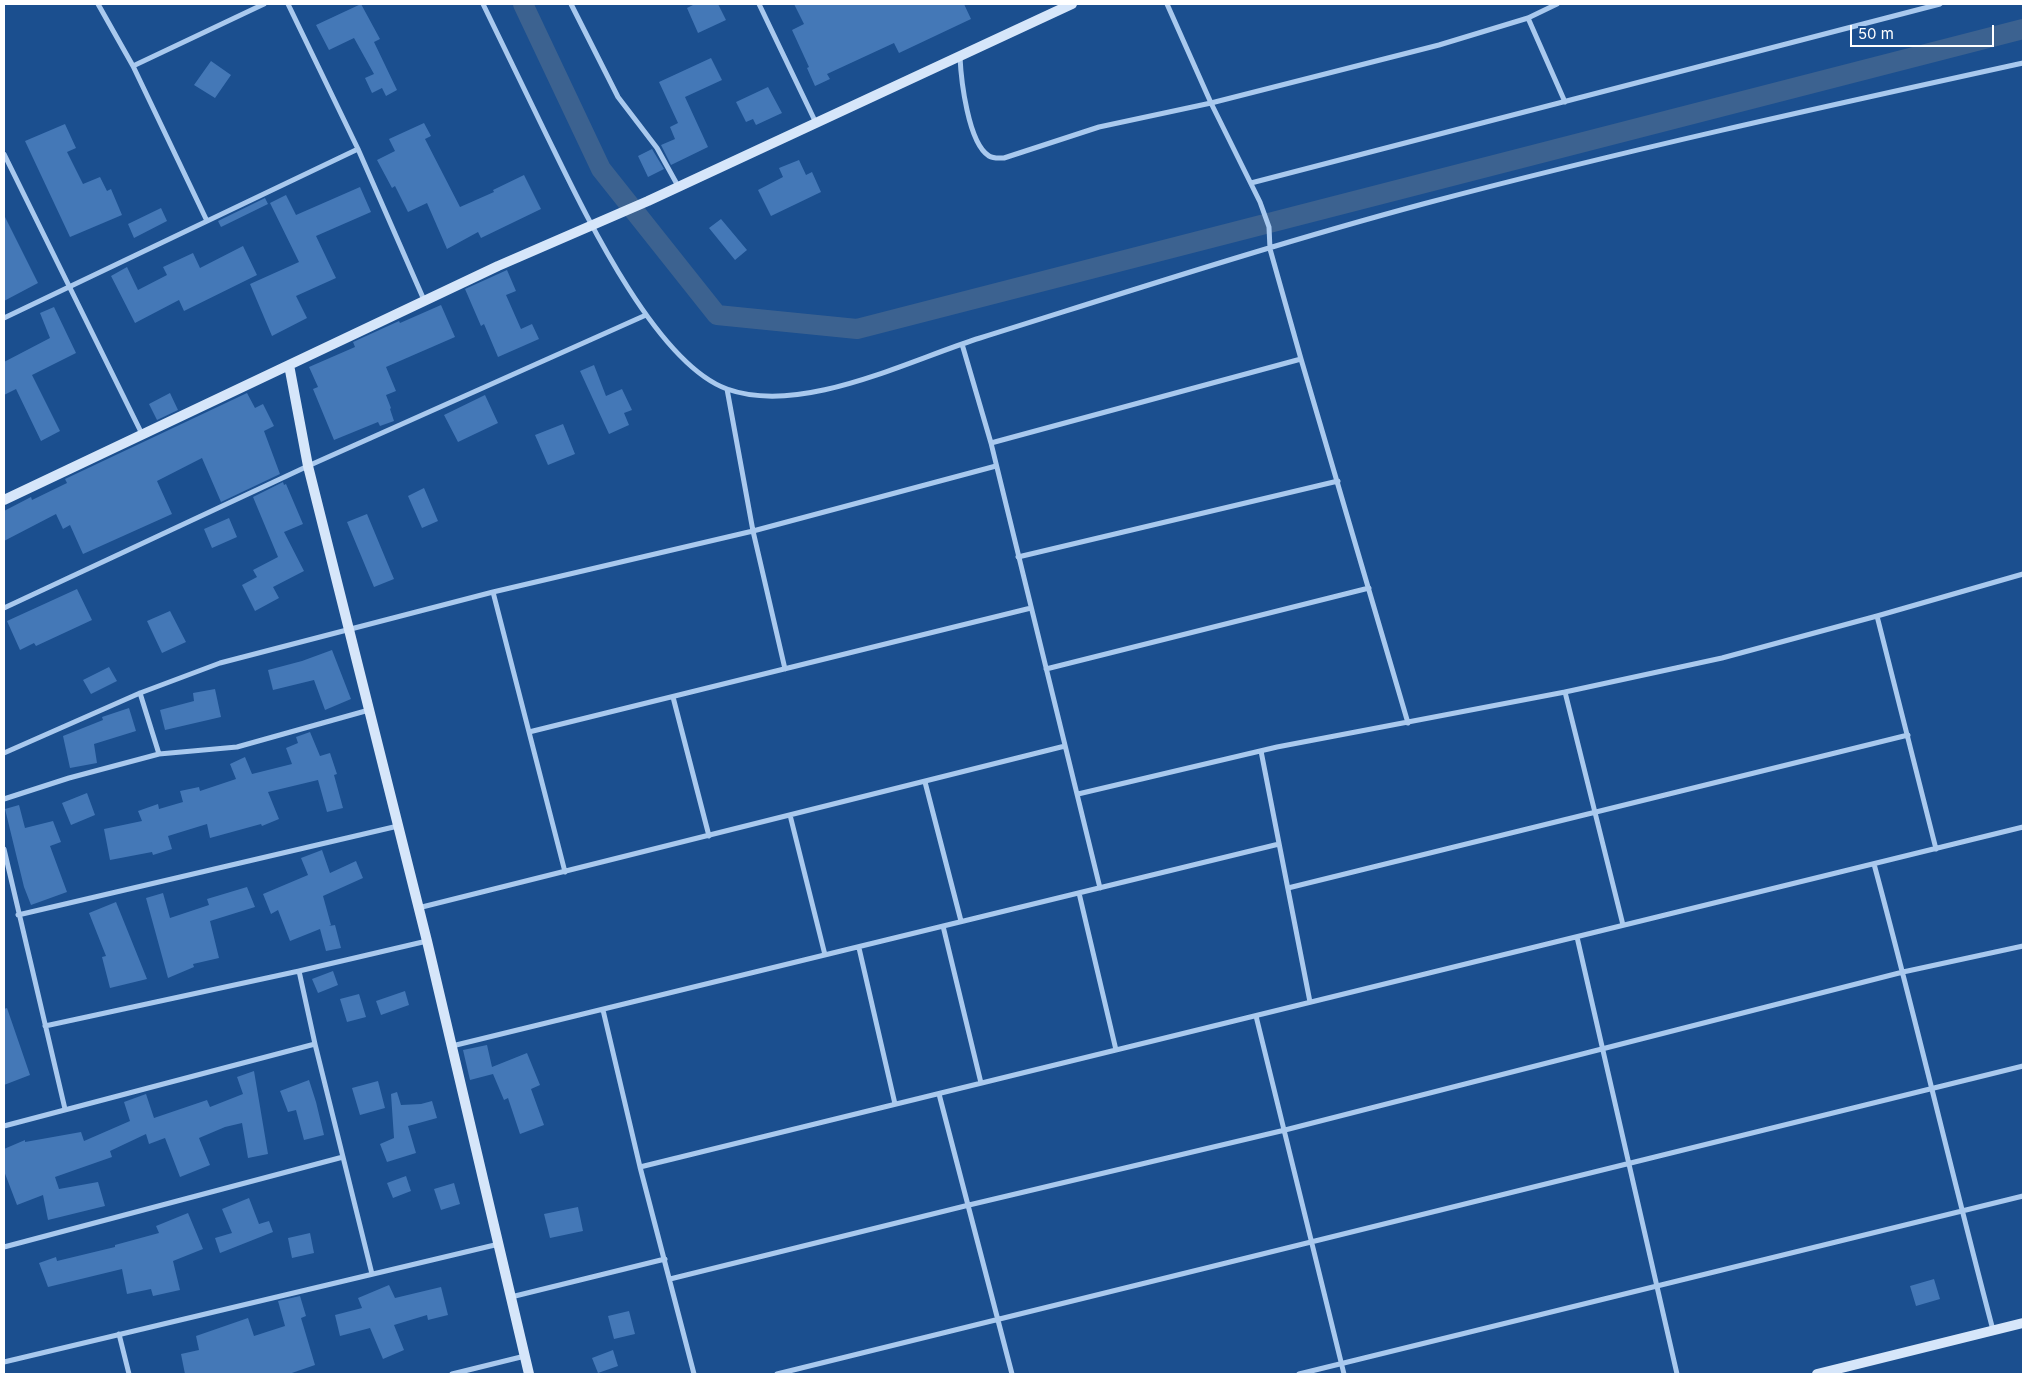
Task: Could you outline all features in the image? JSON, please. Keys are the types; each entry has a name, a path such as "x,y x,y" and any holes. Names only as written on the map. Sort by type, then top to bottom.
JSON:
{"street":[{"path":"98,4 133,66 207,220"},
{"path":"133,66 264,4"},
{"path":"288,4 358,149 424,300"},
{"path":"483,4 591,227 646,315 684,360 701,375 727,389 765,396 810,392 856,382 962,344 1418,205 1564,167 1813,108 2023,63"},
{"path":"571,4 618,97 657,148 679,187"},
{"path":"759,4 816,123"},
{"path":"4,500 424,300 679,187 1072,4"},
{"path":"1168,4 1211,103 1260,202 1268,227 1270,249 1301,359 1408,723"},
{"path":"960,56 964,94 972,128 988,156 1004,158 1099,127 1211,103 1439,45 1528,18 1557,4"},
{"path":"1251,183 1940,4"},
{"path":"1528,18 1565,102"},
{"path":"4,318 358,149"},
{"path":"4,154 142,434"},
{"path":"4,608 308,466 646,315"},
{"path":"962,344 991,444 1100,888"},
{"path":"991,444 1301,359"},
{"path":"289,365 308,466 427,941 500,1244 529,1374"},
{"path":"727,389 753,531 785,669"},
{"path":"4,753 197,670 348,628 753,531 996,466"},
{"path":"1018,557 1338,481"},
{"path":"1078,794 1261,751 1565,692 1722,658 2023,575"},
{"path":"1046,668 1369,588"},
{"path":"493,592 565,872"},
{"path":"529,732 1031,608"},
{"path":"1877,616 1936,849"},
{"path":"1565,692 1624,925"},
{"path":"140,693 159,754"},
{"path":"673,697 709,836"},
{"path":"4,799 69,778 159,754 237,747 369,710"},
{"path":"1288,888 1908,735"},
{"path":"418,908 1065,746"},
{"path":"1261,751 1310,1002"},
{"path":"925,782 961,922"},
{"path":"790,815 825,955"},
{"path":"18,914 398,826"},
{"path":"640,1167 2023,827"},
{"path":"451,1046 1279,844"},
{"path":"4,849 65,1109"},
{"path":"1874,864 1993,1330"},
{"path":"1079,893 1116,1050"},
{"path":"943,926 982,1083"},
{"path":"1577,937 1676,1374"},
{"path":"45,1026 300,972 427,941"},
{"path":"670,1279 969,1205 1285,1130 1903,972 2023,946"},
{"path":"858,948 895,1104"},
{"path":"300,972 315,1044 372,1274"},
{"path":"603,1010 640,1167 694,1374"},
{"path":"1256,1016 1344,1374"},
{"path":"4,1126 315,1044"},
{"path":"777,1374 2023,1066"},
{"path":"939,1094 1012,1374"},
{"path":"4,1247 342,1157"},
{"path":"1299,1374 2023,1196"},
{"path":"4,1362 500,1244"},
{"path":"511,1297 665,1259"},
{"path":"1817,1374 2023,1323"},
{"path":"119,1334 129,1374"},
{"path":"452,1374 525,1356"}],"building":[{"path":"361,4 380,39 374,42 397,90 386,96 382,88 372,93 365,78 374,74 354,38 329,50 316,25"},
{"path":"695,4 718,4 726,20 698,33 687,8"},
{"path":"794,4 964,4 971,19 899,53 894,43 827,74 830,79 815,86 807,68 809,67 792,30 804,24"},
{"path":"711,58 722,80 685,97 708,147 671,165 661,145 675,139 670,127 678,123 659,82"},
{"path":"211,61 231,75 215,98 194,85"},
{"path":"768,87 782,113 756,125 753,119 746,122 736,102"},
{"path":"424,123 431,136 425,139 460,207 494,192 493,190 524,175 541,209 481,238 478,232 447,249 427,203 408,212 395,186 392,188 377,160 395,151 389,139"},
{"path":"65,124 76,148 67,152 83,184 100,177 107,191 111,189 122,215 70,237 25,141"},
{"path":"652,149 664,169 648,177 638,156"},
{"path":"799,160 806,175 812,172 821,192 771,216 758,190 783,177 779,168"},
{"path":"360,187 371,212 316,236 336,278 296,296 307,318 272,336 250,284 299,262 270,203 286,195 296,215"},
{"path":"265,198 268,204 221,227 218,221"},
{"path":"161,208 167,221 134,238 128,224"},
{"path":"4,215 38,283 4,301"},
{"path":"721,219 747,250 735,260 709,228"},
{"path":"243,246 257,275 184,311 179,300 135,323 111,276 127,267 138,290 167,275 163,267 193,253 200,268"},
{"path":"507,270 516,291 506,295 521,329 532,324 539,339 498,357 484,324 481,326 465,289"},
{"path":"441,305 455,337 386,367 396,391 386,395 394,421 380,426 378,422 334,440 313,389 318,387 309,367 355,347 353,342 399,321 400,323"},
{"path":"54,307 76,353 32,375 60,431 41,441 16,389 4,395 4,362 50,338 40,313"},
{"path":"594,365 606,396 622,389 632,410 624,413 629,425 609,434 580,371"},
{"path":"170,393 178,410 157,420 149,404"},
{"path":"247,393 255,408 263,404 274,426 264,431 280,474 221,502 202,458 157,481 172,514 83,554 70,525 63,529 56,514 4,541 4,511 31,497 32,500 67,483 65,479"},
{"path":"485,395 498,423 458,442 444,415"},
{"path":"563,424 575,454 548,465 535,435"},
{"path":"283,482 284,485 286,484 303,524 284,532 304,571 273,587 279,598 255,611 242,585 257,577 253,570 278,557 253,497"},
{"path":"424,488 438,521 422,528 408,496"},
{"path":"367,514 394,579 374,587 347,522"},
{"path":"229,518 237,537 212,548 204,529"},
{"path":"77,589 92,620 36,646 34,643 20,650 7,621"},
{"path":"170,611 186,642 162,653 147,621"},
{"path":"332,650 351,699 325,710 314,680 273,690 268,670 302,661"},
{"path":"109,667 117,681 91,694 83,680"},
{"path":"215,689 221,717 165,730 160,710 194,701 193,693"},
{"path":"129,708 136,731 94,744 97,763 70,768 63,736 103,720 102,717"},
{"path":"310,732 320,756 330,753 337,774 334,775 343,808 327,812 318,780 268,792 279,819 262,826 261,824 210,838 207,824 168,836 172,849 153,855 152,852 110,860 104,829 142,821 138,811 158,804 159,809 183,802 180,791 199,787 200,791 236,779 230,764 245,757 252,774 292,764 286,748 298,743 296,737"},
{"path":"87,793 95,815 71,825 62,803"},
{"path":"19,805 25,828 53,821 61,842 50,846 67,892 31,905 24,887 5,809"},
{"path":"322,850 330,873 356,861 363,878 323,896 331,925 329,926 335,925 341,948 326,951 320,929 290,941 278,910 271,914 263,894 308,875 301,858"},
{"path":"247,887 255,907 210,921 219,958 193,964 194,967 168,978 146,898 163,893 170,918 209,905 207,899"},
{"path":"116,902 147,979 110,988 102,957 106,956 89,913"},
{"path":"333,971 338,985 318,993 312,979"},
{"path":"405,991 409,1005 381,1015 376,1001"},
{"path":"359,994 366,1017 347,1022 340,999"},
{"path":"7,1008 30,1075 4,1085 4,1009"},
{"path":"487,1045 492,1067 527,1053 540,1085 531,1089 544,1125 520,1134 508,1098 504,1100 493,1074 470,1080 463,1050"},
{"path":"254,1071 268,1154 248,1158 242,1123 225,1127 199,1138 210,1165 180,1177 165,1138 149,1144 146,1134 110,1151 112,1157 55,1177 59,1189 98,1182 105,1206 48,1220 43,1195 17,1205 4,1171 4,1149 25,1140 25,1142 81,1132 84,1141 130,1121 124,1102 146,1094 154,1118 207,1100 210,1107 243,1094 237,1077"},
{"path":"309,1080 324,1135 304,1140 296,1110 288,1112 280,1091"},
{"path":"378,1081 385,1108 360,1115 352,1088"},
{"path":"397,1092 401,1105 421,1104 432,1101 437,1118 408,1126 416,1153 387,1162 380,1144 394,1138 391,1094"},
{"path":"406,1176 411,1191 393,1198 387,1183"},
{"path":"454,1183 460,1204 441,1210 434,1189"},
{"path":"249,1198 259,1224 269,1221 273,1232 220,1253 215,1238 232,1233 222,1209"},
{"path":"578,1207 583,1231 550,1238 544,1214"},
{"path":"188,1213 203,1249 173,1261 180,1290 153,1296 151,1289 127,1294 122,1269 48,1287 39,1263 56,1257 57,1261 115,1247 115,1245 159,1233 156,1226"},
{"path":"310,1233 314,1253 292,1258 288,1238"},
{"path":"1934,1279 1940,1299 1916,1306 1910,1286"},
{"path":"389,1285 395,1298 441,1287 448,1315 428,1320 427,1315 394,1325 404,1350 383,1359 370,1328 340,1336 335,1315 362,1308 358,1298"},
{"path":"300,1296 306,1316 301,1318 315,1365 289,1374 185,1374 181,1354 199,1350 196,1336 248,1318 254,1336 285,1326 278,1301"},
{"path":"629,1311 635,1334 614,1339 608,1316"},
{"path":"613,1350 618,1366 598,1373 592,1358"}],"waterway":[{"path":"523,4 601,169 717,315 857,329 2023,29"}]}
